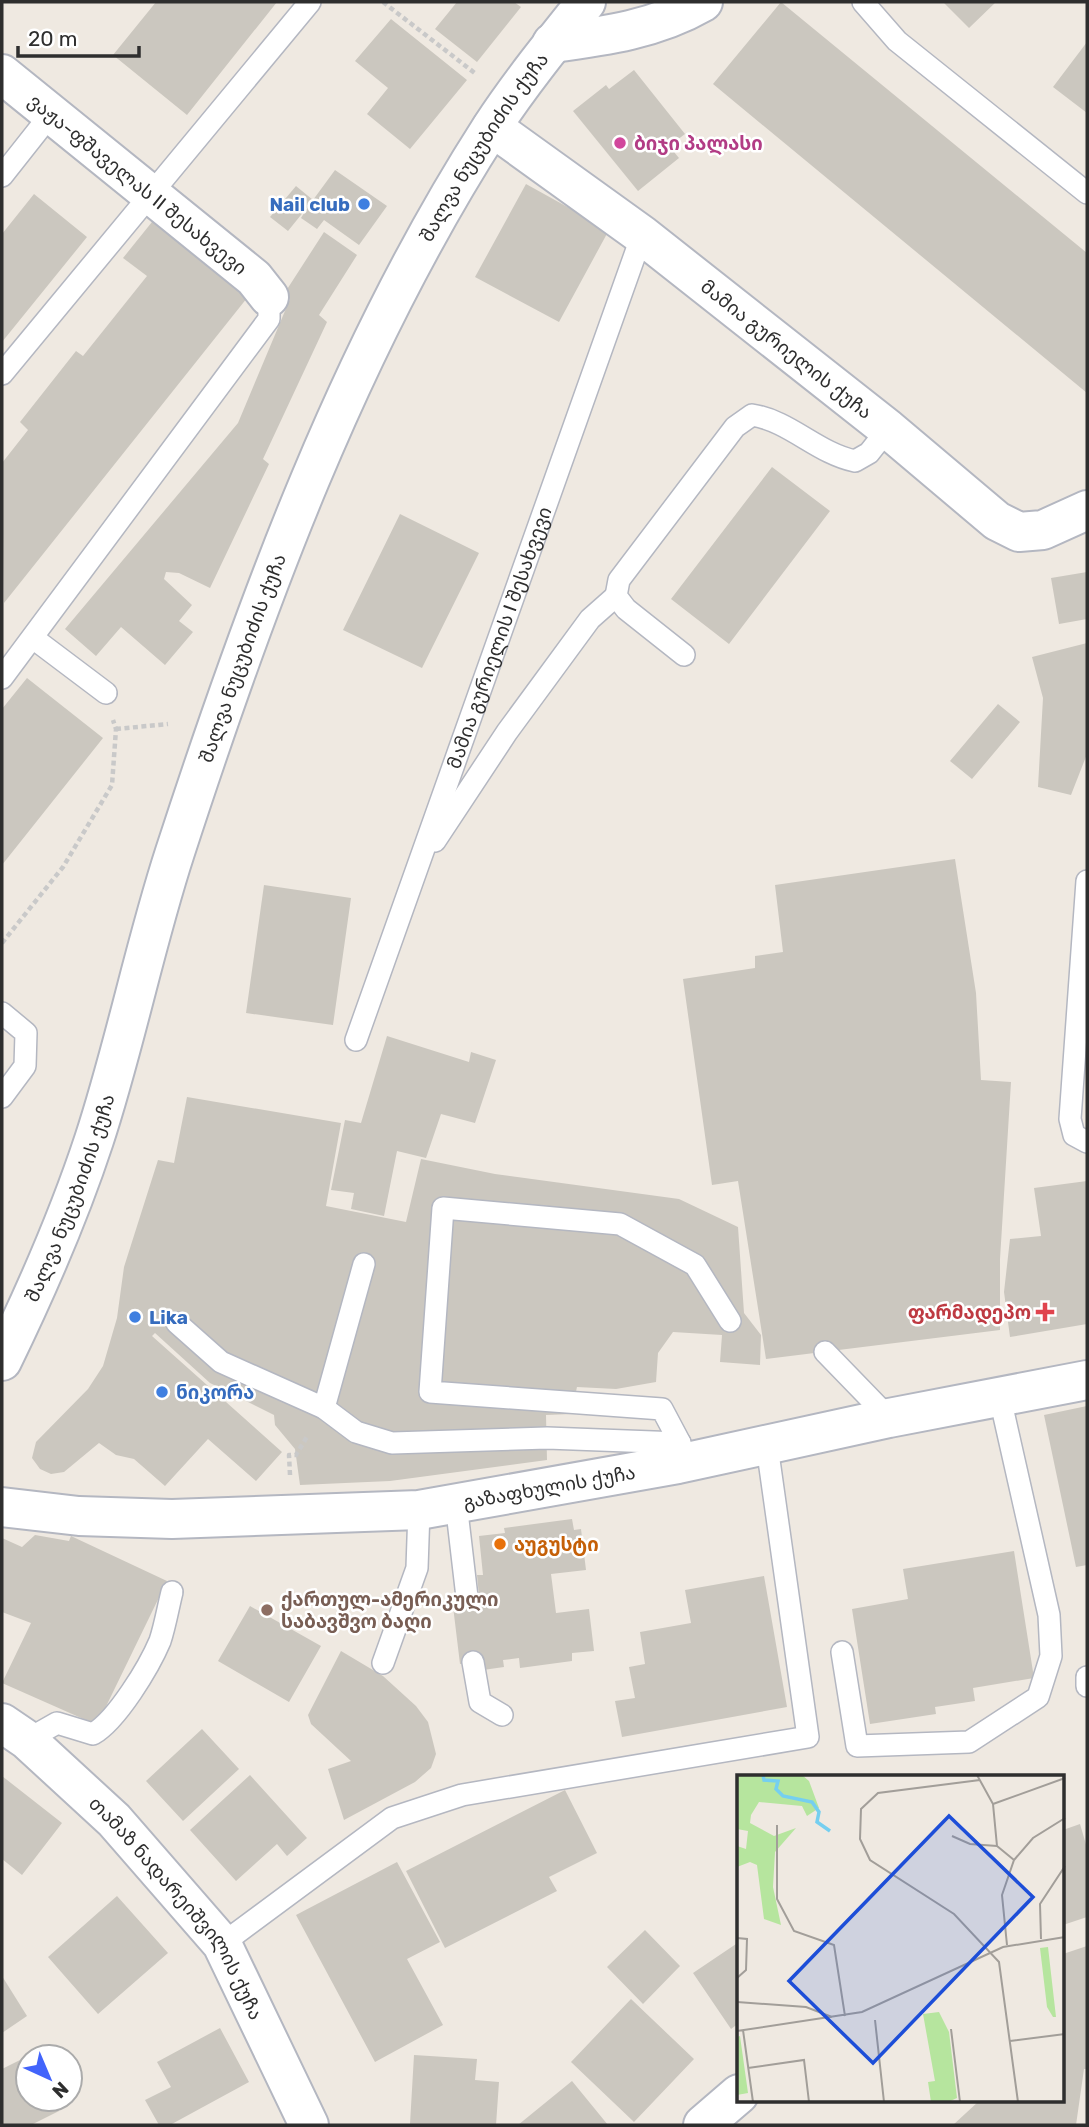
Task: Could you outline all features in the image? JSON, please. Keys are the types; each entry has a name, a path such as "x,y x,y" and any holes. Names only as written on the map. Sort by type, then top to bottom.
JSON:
{"street":[{"name":"შალვა ნუცუბიძის ქუჩა","path":"2,1361 46,1269 94,1139 174,856 257,612 309,484 410,266 492,127 552,43 586,2"},
{"path":"552,43 621,34 680,15 703,2"},
{"name":"ვაჟა-ფშაველას II შესახვევი","path":"2,74 254,278 269,297"},
{"name":"მამია გურიელის ქუჩა","path":"492,127 642,235 888,429 997,521 1019,532 1043,530 1087,510"},
{"name":"გაზაფხულის ქუჩა","path":"2,1507 79,1516 172,1519 419,1510 679,1454 767,1446 889,1418 1087,1380"},
{"name":"თამაზ ნადარეიშვილის ქუჩა","path":"14,1732 114,1820 222,1944 309,2125"},
{"path":"703,2125 737,2096"}],"lane":[{"path":"2,374 310,2"},
{"path":"863,2 897,41 1087,193"},
{"path":"2,176 51,114"},
{"name":"მამია გურიელის I შესახვევი","path":"356,1040 642,235"},
{"path":"2,678 269,319 269,297"},
{"path":"416,869 530,701 590,619 616,596 619,580 734,427 752,415 772,418 838,457 855,461 869,453 888,429"},
{"path":"616,596 626,609 684,655"},
{"path":"33,638 106,693"},
{"path":"1087,881 1081,1037 1070,1119 1074,1135 1087,1142"},
{"path":"2,1013 26,1034 25,1066 2,1097"},
{"path":"177,1323 221,1362 324,1408 356,1432 392,1443 547,1438 679,1454 662,1409 430,1392 443,1208 620,1224 695,1265 730,1321"},
{"path":"324,1408 364,1264"},
{"path":"825,1352 889,1418"},
{"path":"842,1652 857,1746 969,1742 1038,1697 1051,1656 1049,1615 1000,1398"},
{"path":"222,1944 392,1818 463,1795 807,1737 767,1446"},
{"path":"456,1503 467,1597"},
{"path":"383,1663 417,1568 419,1510"},
{"path":"14,1732 57,1723 93,1734 104,1728 123,1703 159,1641 172,1592"},
{"path":"473,1662 480,1702 502,1715"},
{"path":"1087,1677 1087,1686"}],"path":[{"path":"383,2 476,74"},
{"path":"2,943 63,867 111,785 116,729 106,693"},
{"path":"116,729 168,723"}],"building":[{"path":"156,2 277,2 187,115 113,55"},
{"path":"457,2 514,2 521,7 477,62 435,29"},
{"path":"781,2 1087,253 1087,393 713,84"},
{"path":"943,2 996,2 969,28"},
{"path":"391,19 467,80 410,149 367,114 388,88 355,61"},
{"path":"1087,42 1087,113 1053,87"},
{"path":"634,70 685,134 669,146 679,158 638,191 573,111 606,85 609,89"},
{"path":"335,170 387,206 359,245 324,220 317,229 301,218 309,205 288,231 270,217 296,186 313,200"},
{"path":"526,184 609,230 559,322 475,277"},
{"path":"34,194 87,237 2,342 2,234"},
{"path":"156,217 251,293 4,603 2,463 28,430 20,422 76,351 83,356 147,276 123,258"},
{"path":"324,232 357,255 319,315 327,322 263,459 269,464 210,588 179,573 166,572 164,579 192,605 179,621 193,632 165,665 121,627 96,656 65,629 238,423 290,299 284,294"},
{"path":"772,467 830,511 729,644 671,599"},
{"path":"400,514 479,553 422,668 343,630"},
{"path":"1087,572 1087,619 1059,624 1051,578"},
{"path":"1087,643 1087,754 1071,795 1038,787 1043,698 1032,657"},
{"path":"27,678 103,738 2,865 2,709"},
{"path":"998,704 1020,722 972,779 950,761"},
{"path":"955,859 976,993 981,1080 1011,1082 1000,1259 1000,1330 766,1359 738,1181 712,1185 683,979 755,968 755,956 783,952 775,885"},
{"path":"264,885 351,898 333,1025 246,1013"},
{"path":"387,1036 469,1062 471,1052 496,1060 475,1123 441,1114 426,1158 397,1151 384,1216 351,1209 354,1193 331,1190 345,1120 361,1123"},
{"path":"187,1097 341,1123 326,1206 406,1222 421,1159 495,1174 679,1199 738,1227 744,1313 761,1335 760,1365 720,1362 722,1335 673,1332 658,1353 656,1382 616,1389 577,1387 571,1414 546,1415 547,1460 390,1481 300,1485 295,1449 275,1425 274,1415 210,1383 155,1333 152,1336 282,1452 256,1481 208,1439 165,1486 134,1459 116,1455 99,1443 64,1472 51,1474 40,1469 32,1458 36,1442 88,1389 103,1366 117,1318 124,1267 158,1160 174,1163"},
{"path":"1087,1181 1087,1324 1010,1337 1004,1292 1010,1239 1041,1236 1034,1188"},
{"path":"1087,1406 1087,1565 1076,1567 1044,1415"},
{"path":"572,1519 574,1530 581,1529 586,1570 551,1574 556,1613 589,1609 594,1651 572,1653 572,1661 520,1668 519,1658 503,1660 504,1667 483,1670 482,1661 460,1664 452,1598 479,1595 477,1575 483,1575 479,1536 505,1533 504,1528"},
{"path":"35,1535 69,1541 71,1536 167,1581 97,1725 2,1683 31,1623 2,1612 2,1538 22,1547"},
{"path":"1014,1551 1034,1678 973,1688 975,1701 935,1707 936,1714 870,1724 852,1609 908,1599 903,1569"},
{"path":"764,1576 787,1707 622,1737 615,1701 635,1698 629,1667 645,1664 640,1632 691,1623 685,1590"},
{"path":"250,1606 321,1646 289,1702 218,1661"},
{"path":"341,1651 383,1676 416,1706 428,1722 436,1754 431,1768 415,1782 344,1820 328,1769 351,1761 311,1724 308,1715"},
{"path":"202,1729 239,1769 183,1821 146,1781"},
{"path":"250,1775 307,1838 287,1856 277,1844 236,1881 190,1830"},
{"path":"2,1776 62,1823 22,1875 2,1859"},
{"path":"565,1790 597,1853 549,1877 557,1891 445,1948 406,1871"},
{"path":"1080,1824 1087,1848 1087,1917 1064,1925 1064,1830"},
{"path":"397,1862 440,1942 407,1959 443,2025 375,2062 296,1915"},
{"path":"117,1896 168,1953 98,2014 48,1957"},
{"path":"645,1930 680,1966 643,2004 607,1967"},
{"path":"737,1943 737,2024 731,2029 693,1973"},
{"path":"1087,1946 1087,2069 1084,2069 1076,2125 953,2125 978,2102 1064,2102 1064,1954"},
{"path":"2,1976 27,2016 2,2033"},
{"path":"631,1999 694,2059 634,2122 571,2062"},
{"path":"220,2028 249,2082 170,2125 159,2125 145,2100 171,2087 157,2062"},
{"path":"414,2055 477,2059 475,2080 499,2082 496,2125 410,2124"},
{"path":"14,2063 14,2113 55,2113 31,2125 2,2125 2,2069"},
{"path":"572,2081 608,2125 518,2125"}],"place":[{"name":"ბიჯი პალასი","path":"620,143"},
{"name":"Nail club","path":"364,204"},
{"name":"ფარმადეპო","path":"1045,1312"},
{"name":"Lika","path":"135,1317"},
{"name":"ნიკორა","path":"162,1392"},
{"name":"აუგუსტი","path":"500,1544"},
{"name":"ქართულ-ამერიკული საბავშვო ბაღი","path":"267,1610"}]}
